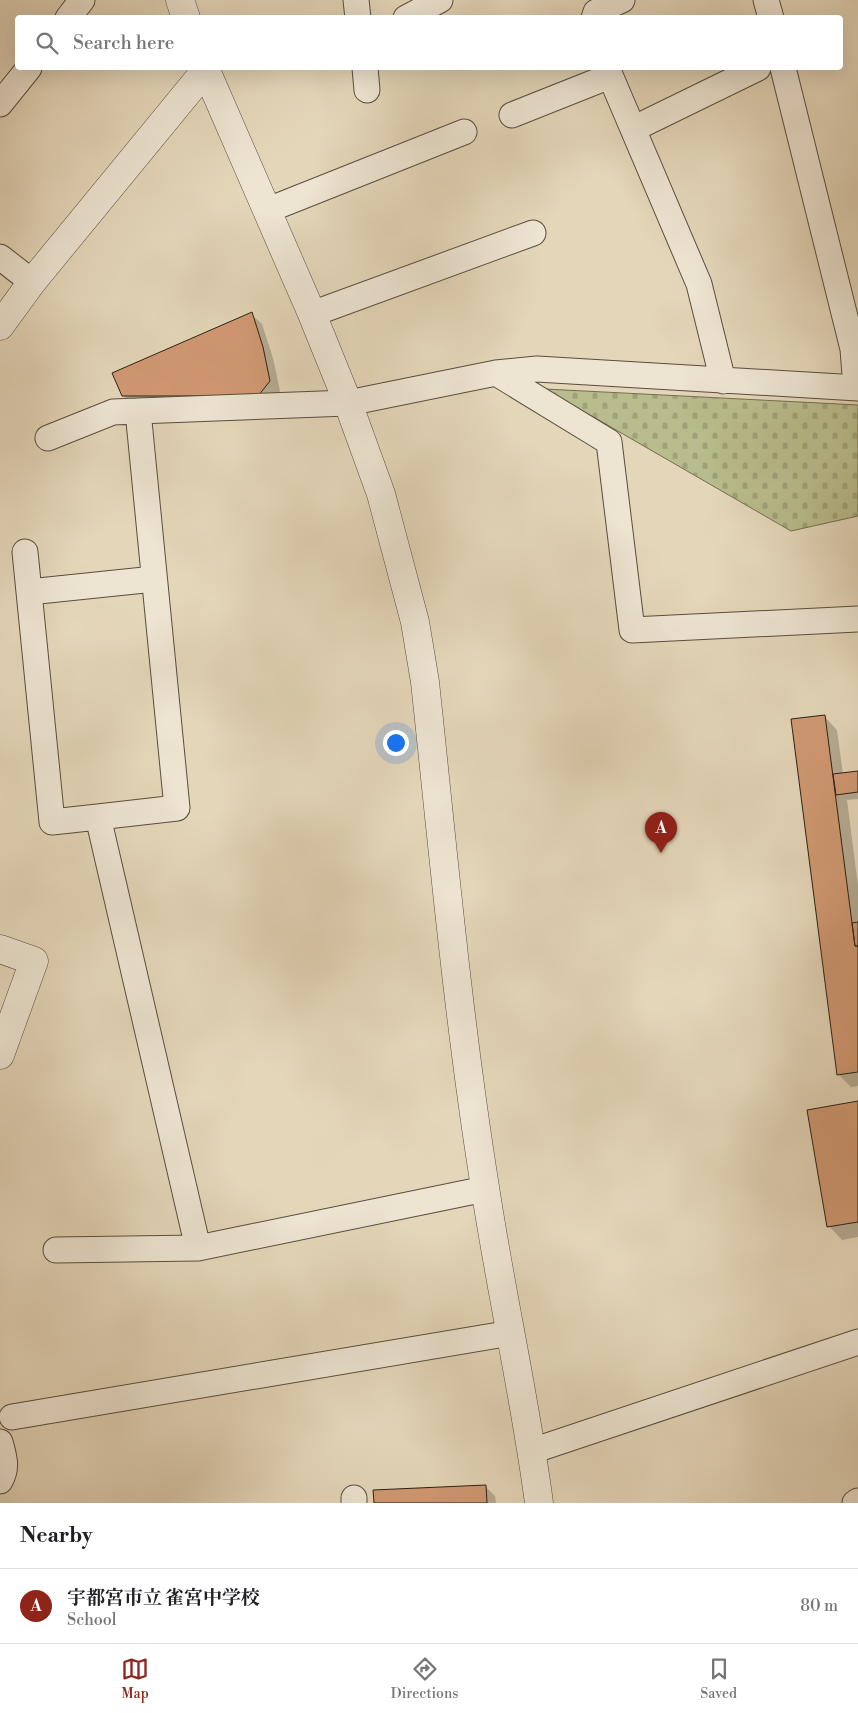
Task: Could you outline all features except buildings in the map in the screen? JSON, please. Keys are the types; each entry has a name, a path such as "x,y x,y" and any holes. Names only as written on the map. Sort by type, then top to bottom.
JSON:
{"street":[{"path":"70,15 82,0"},
{"path":"180,0 185,15"},
{"path":"356,0 358,15"},
{"path":"412,15 440,0"},
{"path":"595,15 596,12 622,0"},
{"path":"766,0 770,15"},
{"path":"0,104 27,70"},
{"path":"0,326 32,282 205,70"},
{"path":"206,70 268,210 348,403 381,494 416,622 425,682 467,1066 485,1189 532,1451 539,1503"},
{"path":"633,129 754,70"},
{"path":"48,438 113,412 348,403 496,374 537,369 723,381 857,387 853,350 783,70"},
{"path":"512,115 609,72 698,284 723,381"},
{"path":"268,210 464,132"},
{"path":"312,314 533,233"},
{"path":"0,257 32,282"},
{"path":"496,374 609,442 632,630 858,620"},
{"path":"26,552 52,822 177,808 138,411"},
{"path":"29,592 154,578"},
{"path":"98,817 198,1248"},
{"path":"0,949 34,961 0,1055"},
{"path":"56,1250 198,1248 485,1189"},
{"path":"12,1417 511,1333"},
{"path":"532,1451 858,1342"},
{"path":"0,1442 5,1468 0,1481"}],"green space":[{"path":"545,389 858,405 858,516 791,531"}],"place":[{"name":"宇都宮市立 雀宮中学校","path":"661,853"}]}
